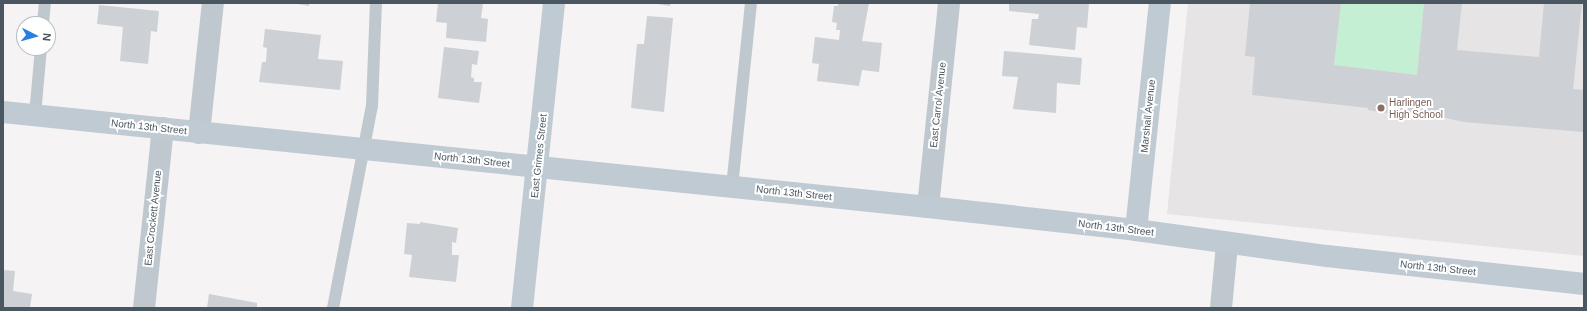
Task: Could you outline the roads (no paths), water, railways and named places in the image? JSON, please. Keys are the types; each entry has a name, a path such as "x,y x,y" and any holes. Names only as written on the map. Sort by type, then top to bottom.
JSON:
{"street":[{"path":"199,133 213,3"},
{"name":"East Grimes Street","path":"522,308 554,3"},
{"name":"East Carrol Avenue","path":"928,207 949,3"},
{"name":"Marshall Avenue","path":"1136,230 1160,3"},
{"name":"North 13th Street","path":"3,112 928,207 1136,230 1227,244 1584,284"},
{"name":"East Crockett Avenue","path":"144,308 163,128"},
{"path":"1221,308 1227,244"}],"lane":[{"path":"44,16 45,3"},
{"path":"333,308 362,149 372,106 376,3"},
{"path":"732,187 751,3"},
{"path":"35,115 40,56"}],"place":[{"name":"Harlingen High School","path":"1381,108"}]}
